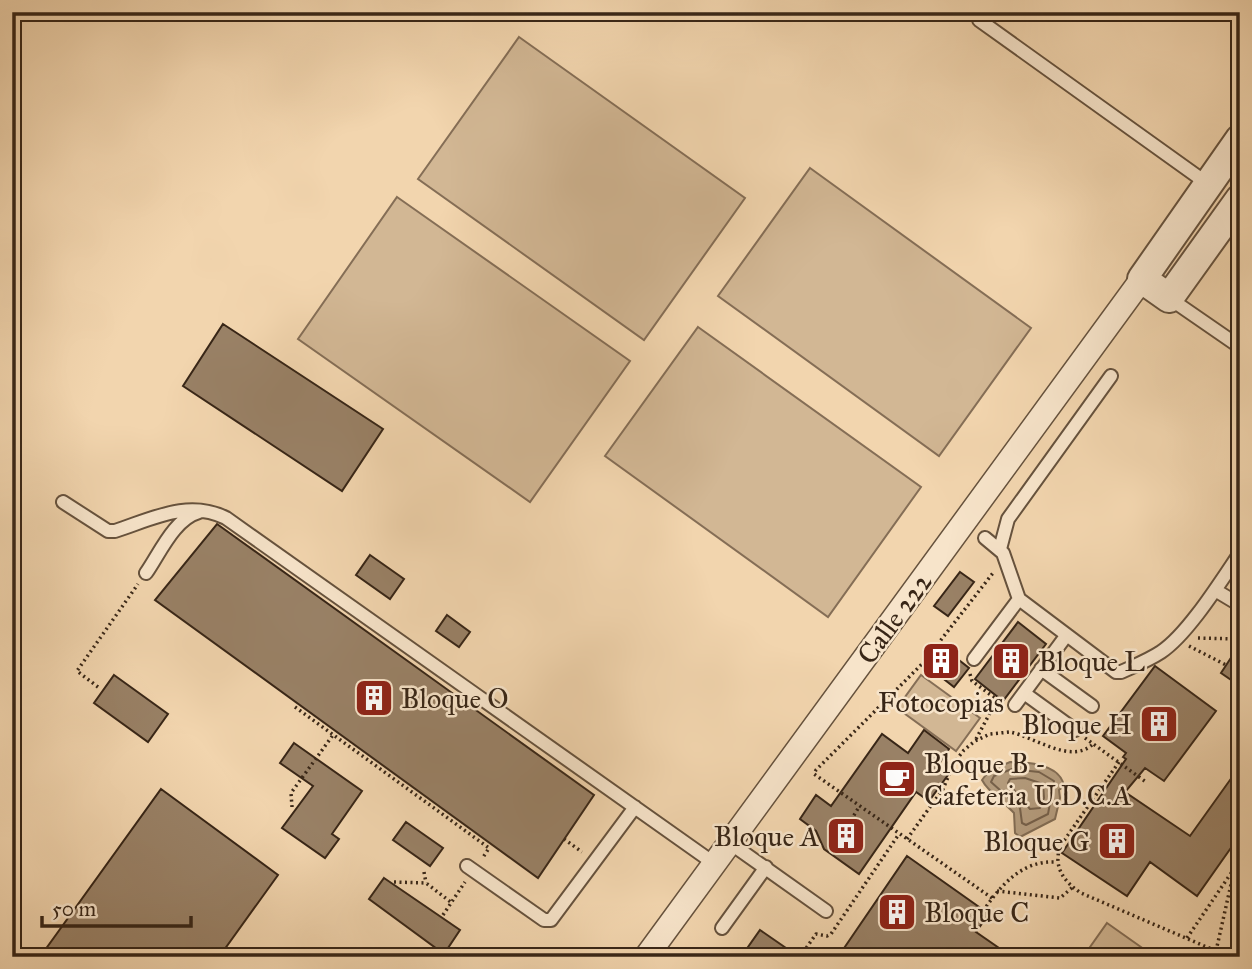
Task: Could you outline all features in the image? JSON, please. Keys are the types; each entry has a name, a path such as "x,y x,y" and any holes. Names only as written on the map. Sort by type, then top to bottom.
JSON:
{"street":[{"name":"Calle 222","path":"646,957 730,842 975,530 1142,279 1240,139"},
{"path":"1142,279 1169,298 1240,199"}],"lane":[{"path":"979,20 1208,184"},
{"path":"1169,298 1240,347"},
{"path":"1002,553 1008,519 1111,376"},
{"path":"63,502 108,531 182,509 206,510 226,518 715,863"},
{"path":"146,573 183,520 206,510"},
{"path":"975,530 1002,553 1019,599 1111,670 1121,672 1169,646 1215,590 1240,553"},
{"path":"1215,590 1240,605"},
{"path":"974,659 1019,599"},
{"path":"1015,705 1066,636"},
{"path":"1041,669 1092,706"},
{"path":"1024,693 1075,730"},
{"path":"470,869 547,921 553,918 635,807"},
{"path":"730,842 826,911"},
{"path":"722,928 766,867"}],"path":[{"path":"992,898 816,778 814,772 923,663 1002,553"},
{"path":"98,687 77,671 146,573"},
{"path":"1189,638 1240,639"},
{"path":"1184,643 1226,666"},
{"path":"974,659 971,679 1008,707 1015,705"},
{"path":"906,839 943,789 954,763 975,741 997,699"},
{"path":"295,707 489,848 470,869 443,915"},
{"path":"1075,730 1146,782"},
{"path":"975,741 990,734 1010,732 1076,753 1093,744"},
{"path":"292,807 292,793 333,735"},
{"path":"1119,762 1061,845 1057,862 1064,877 1081,893 1230,957"},
{"path":"851,820 859,806"},
{"path":"800,957 818,933 827,936 831,934 899,834"},
{"path":"565,839 595,861"},
{"path":"1187,938 1240,860"},
{"path":"984,911 997,891 1023,868 1039,862 1057,862"},
{"path":"1216,951 1234,868"},
{"path":"424,872 426,883"},
{"path":"394,882 426,883 452,902"},
{"path":"997,891 1060,898 1073,887"},
{"path":"803,938 810,942"}],"shaded area":[{"path":"519,37 745,198 644,340 418,179"},
{"path":"810,168 1031,328 939,456 718,296"},
{"path":"397,197 630,361 530,502 298,339"},
{"path":"698,327 921,487 828,617 605,456"},
{"path":"921,675 980,718 956,751 897,708"},
{"path":"1107,923 1155,957 1083,957"}],"water":[{"path":"1010,762 1034,764 1050,769 1057,773 1064,786 1059,790 1055,819 1020,837 1015,833 1014,813 982,780 989,771"}],"building":[{"path":"223,324 383,429 342,491 183,386"},
{"name":"Bloque O","path":"217,524 594,795 538,878 155,600"},
{"path":"370,555 404,579 390,599 356,575"},
{"path":"960,572 974,582 948,616 934,606"},
{"path":"447,615 470,632 459,647 436,631"},
{"name":"Bloque L","path":"1018,622 1046,644 1003,701 975,679"},
{"path":"1240,644 1240,686 1221,673"},
{"path":"941,646 969,668 954,687 926,665"},
{"path":"1155,666 1216,711 1164,781 1145,768 1125,792 1190,836 1240,766 1240,835 1197,896 1150,862 1127,896 1062,853 1126,759 1123,757 1126,753 1103,736"},
{"path":"114,675 168,714 148,742 94,703"},
{"path":"924,730 949,749 937,767 948,775 929,801 916,792 859,874 824,849 816,831 800,819 816,795 831,806 882,734 908,753"},
{"path":"294,743 362,791 332,834 339,839 325,858 282,828 313,786 280,763"},
{"path":"161,789 278,875 219,957 40,957"},
{"path":"406,822 443,848 430,866 393,840"},
{"path":"907,856 989,914 976,932 1012,957 838,957"},
{"path":"384,878 460,930 444,954 369,899"},
{"path":"760,930 799,957 741,957"}],"place":[{"name":"Fotocopias","path":"941,661"},
{"name":"Bloque L","path":"1011,661"},
{"name":"Bloque O","path":"374,698"},
{"name":"Bloque H","path":"1159,724"},
{"name":"Bloque B - Cafeteria U.D.C.A","path":"897,779"},
{"name":"Bloque A","path":"846,836"},
{"name":"Bloque G","path":"1117,841"},
{"name":"Bloque C","path":"897,912"}]}
